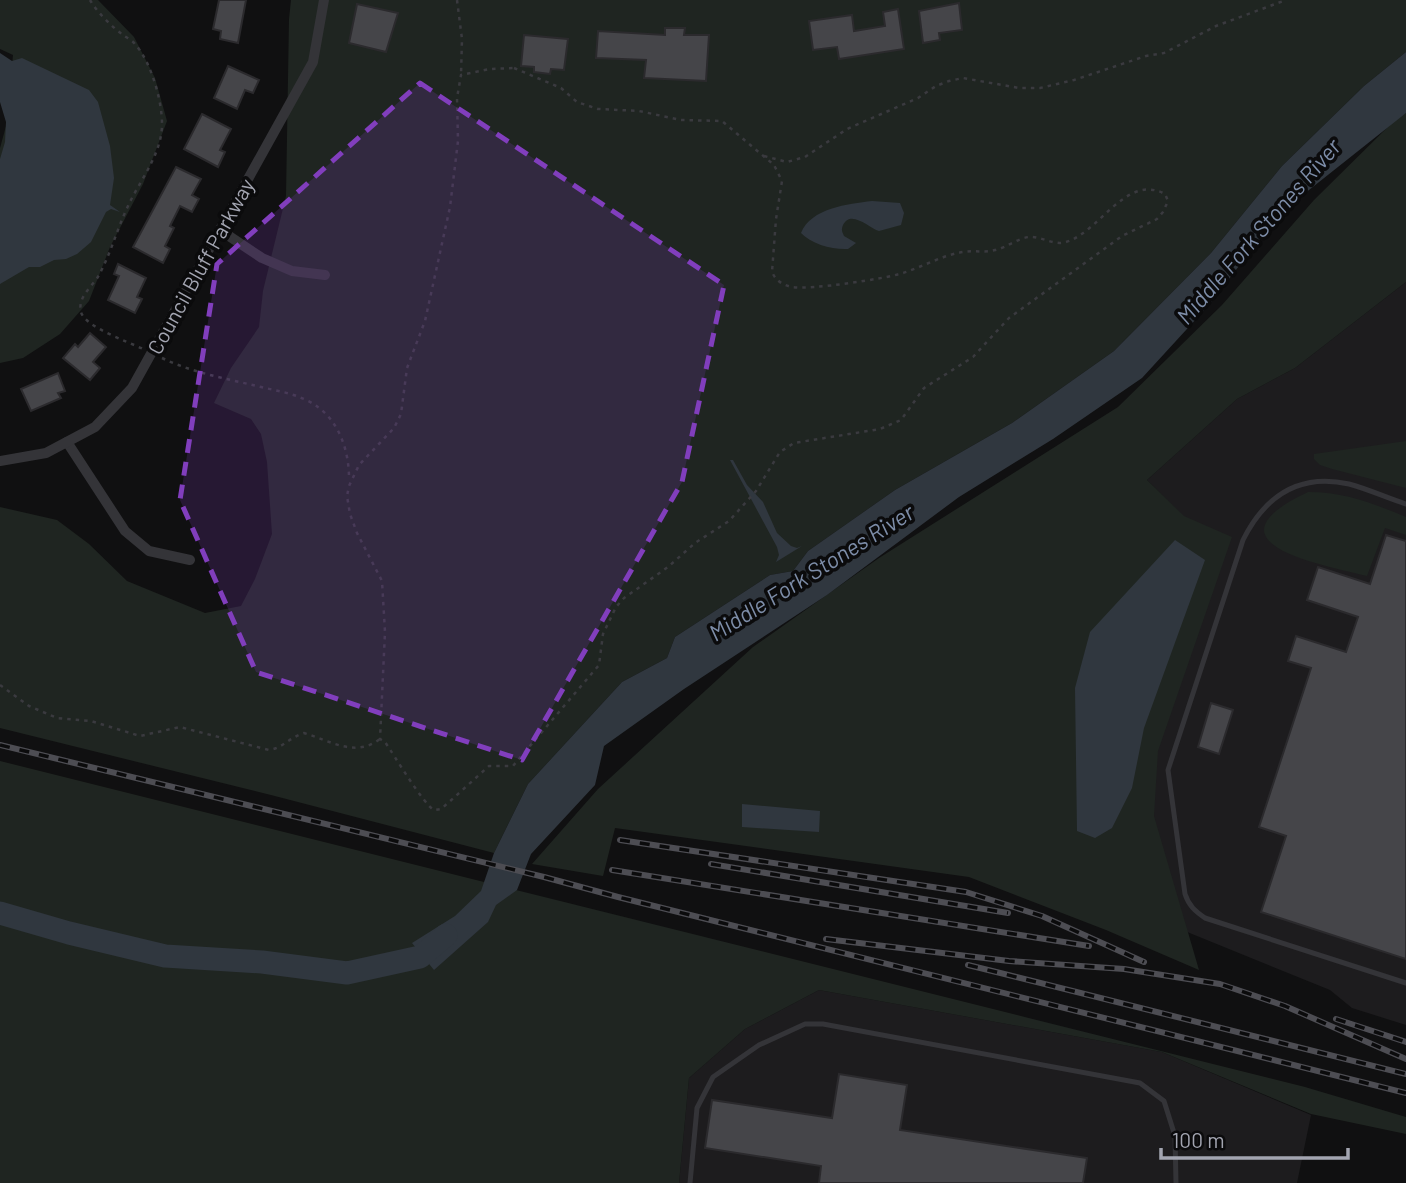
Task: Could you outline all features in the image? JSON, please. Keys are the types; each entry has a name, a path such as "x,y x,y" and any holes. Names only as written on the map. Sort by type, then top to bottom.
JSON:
{"street":[{"name":"Council Bluff Parkway","path":"0,461 46,453 95,427 132,388 313,62 324,0"},
{"path":"220,230 262,258 292,271 325,275"},
{"path":"67,442 125,531 149,551 190,560"}],"lane":[{"path":"1406,504 1349,484 1327,481 1310,482 1290,488 1261,510 1243,540 1168,770 1185,894 1188,904 1195,911 1205,918 1406,983"},
{"path":"690,1183 697,1108 713,1077 759,1045 804,1024 824,1024 1140,1083 1164,1101 1175,1136 1176,1183"}],"path":[{"path":"90,0 143,54 151,71 162,125 160,139 149,167 128,206 98,277 85,293 80,311 88,323 197,372 310,401 334,424 344,441 348,457 347,496 350,514 382,581 385,632 380,739"},
{"path":"349,486 359,465 394,428 401,414 407,368 425,321 450,207 458,141 457,97 461,75 462,38 457,0"},
{"path":"757,153 781,161 805,157 847,129 919,99 936,86 949,81 963,78 1019,88 1040,88 1074,80 1146,56 1164,53 1216,26 1286,0"},
{"path":"380,739 386,742 426,805 434,810 448,803 489,766 513,766 599,665 603,634 616,607 695,543 729,521 756,491 780,452 788,446 809,440 880,429 901,419 925,388 973,357 1009,318 1122,236 1157,219 1168,201 1165,194 1157,190 1137,191 1091,227 1066,242 1028,237 994,251 963,252 889,277 793,287 780,283 772,272 782,181 774,165 722,121 681,120 639,111 598,110 577,102 562,88 514,68 490,69 461,75"},
{"path":"0,685 29,706 57,718 91,721 141,736 180,727 269,750 283,746 296,735 303,733 351,749 362,749 380,739"}],"highlighted area":[{"path":"420,83 724,285 682,482 522,760 256,672 180,500 217,264"}],"shaded area":[{"path":"0,0 98,0 134,37 155,78 167,121 143,184 110,247 89,301 60,334 23,358 0,363 0,148 6,126 13,55 0,49"},
{"path":"291,0 1406,0 1406,52 1364,86 1282,166 1211,253 1114,351 1012,423 895,490 808,551 793,571 770,575 675,637 667,658 622,682 528,784 494,853 0,728 0,507 57,520 89,544 127,581 205,613 241,606 255,579 272,534 267,462 261,434 251,419 214,403 231,368 259,327 263,291 286,196"},
{"path":"1406,113 1406,282 1295,368 1237,399 1147,480 1184,516 1232,537 1158,751 1154,816 1199,970 1106,930 969,877 615,828 603,876 532,864 598,789 753,647 879,558 1118,407 1222,305 1314,200 1396,119"},
{"path":"1406,282 1406,1025 1352,1008 1330,990 1170,925 1068,622 1184,517 1147,480 1237,399 1295,368"},
{"path":"1406,441 1406,488 1332,469 1320,465 1314,459 1314,454"},
{"path":"1308,492 1346,496 1406,517 1406,535 1385,528 1367,576 1299,558 1279,549 1267,538 1265,525 1278,510"},
{"path":"0,761 1305,1087 1406,1117 1406,1134 1311,1114 1162,1052 819,990 745,1029 689,1078 679,1183 0,1183"},
{"path":"819,990 1162,1052 1311,1115 1297,1183 679,1183 689,1078 745,1029"}],"water":[{"path":"1406,52 1406,113 1280,213 1208,306 1142,378 1053,439 959,497 827,595 684,689 604,746 595,785 531,854 517,890 496,905 488,922 434,970 412,943 455,916 481,891 494,853 528,784 622,682 667,658 675,637 770,575 793,571 808,551 895,490 1012,423 1114,351 1211,253 1282,166 1364,86"},
{"path":"0,53 12,61 22,58 89,90 98,102 110,146 114,178 110,205 120,212 111,209 106,212 91,242 77,254 40,267 29,267 0,284 0,159 5,142 6,122 0,102"},
{"path":"872,201 900,203 904,213 901,225 879,231 855,219 846,221 842,232 856,243 848,249 823,246 801,233 813,218 822,213 842,206"},
{"path":"730,460 733,460 747,485 763,502 777,533 791,546 802,546 776,562 779,555 777,547"},
{"path":"1175,540 1205,560 1144,728 1132,788 1112,828 1095,838 1077,831 1075,688 1090,632"},
{"path":"742,804 820,811 819,832 742,827"}],"building":[{"path":"219,0 246,0 238,43 220,39 221,31 213,29"},
{"path":"959,3 962,30 939,33 940,40 923,43 919,11"},
{"path":"357,4 398,13 386,52 349,43"},
{"path":"898,9 904,49 839,59 837,47 813,50 809,21 852,15 854,31 885,26 883,12"},
{"path":"665,28 685,28 684,35 709,35 706,81 644,78 646,60 596,58 598,31 665,35"},
{"path":"524,35 568,39 564,70 551,69 550,74 534,72 534,67 521,66"},
{"path":"228,66 259,80 253,93 245,90 237,109 214,98"},
{"path":"202,114 231,129 220,150 225,152 218,167 184,149"},
{"path":"176,167 201,179 192,195 199,199 192,212 180,206 170,226 174,228 165,246 170,249 163,263 133,247"},
{"path":"118,264 146,278 137,297 142,299 135,313 108,300 119,276 114,274"},
{"path":"90,333 106,347 93,362 100,368 90,380 63,358 75,344 78,347"},
{"path":"58,373 65,391 58,393 61,398 31,411 21,389"},
{"path":"1386,535 1406,541 1406,959 1261,912 1286,836 1259,827 1311,668 1288,661 1296,636 1346,652 1358,617 1307,600 1318,567 1370,584"},
{"path":"1211,703 1233,710 1219,754 1198,747"},
{"path":"839,1074 907,1085 900,1130 1087,1158 1083,1183 819,1183 821,1166 705,1148 712,1100 832,1118"}],"waterway":[{"name":"Middle Fork Stones River","path":"0,913 165,956 262,962 347,973 420,957 446,935"}],"railway":[{"path":"0,745 544,877 1406,1093"},
{"path":"620,840 966,892 1042,916 1144,962"},
{"path":"711,864 1008,913"},
{"path":"612,870 1089,946"},
{"path":"826,939 1009,961 1124,969 1220,984 1285,1006 1406,1059"},
{"path":"968,965 1406,1074"},
{"path":"1336,1019 1406,1042"}]}
